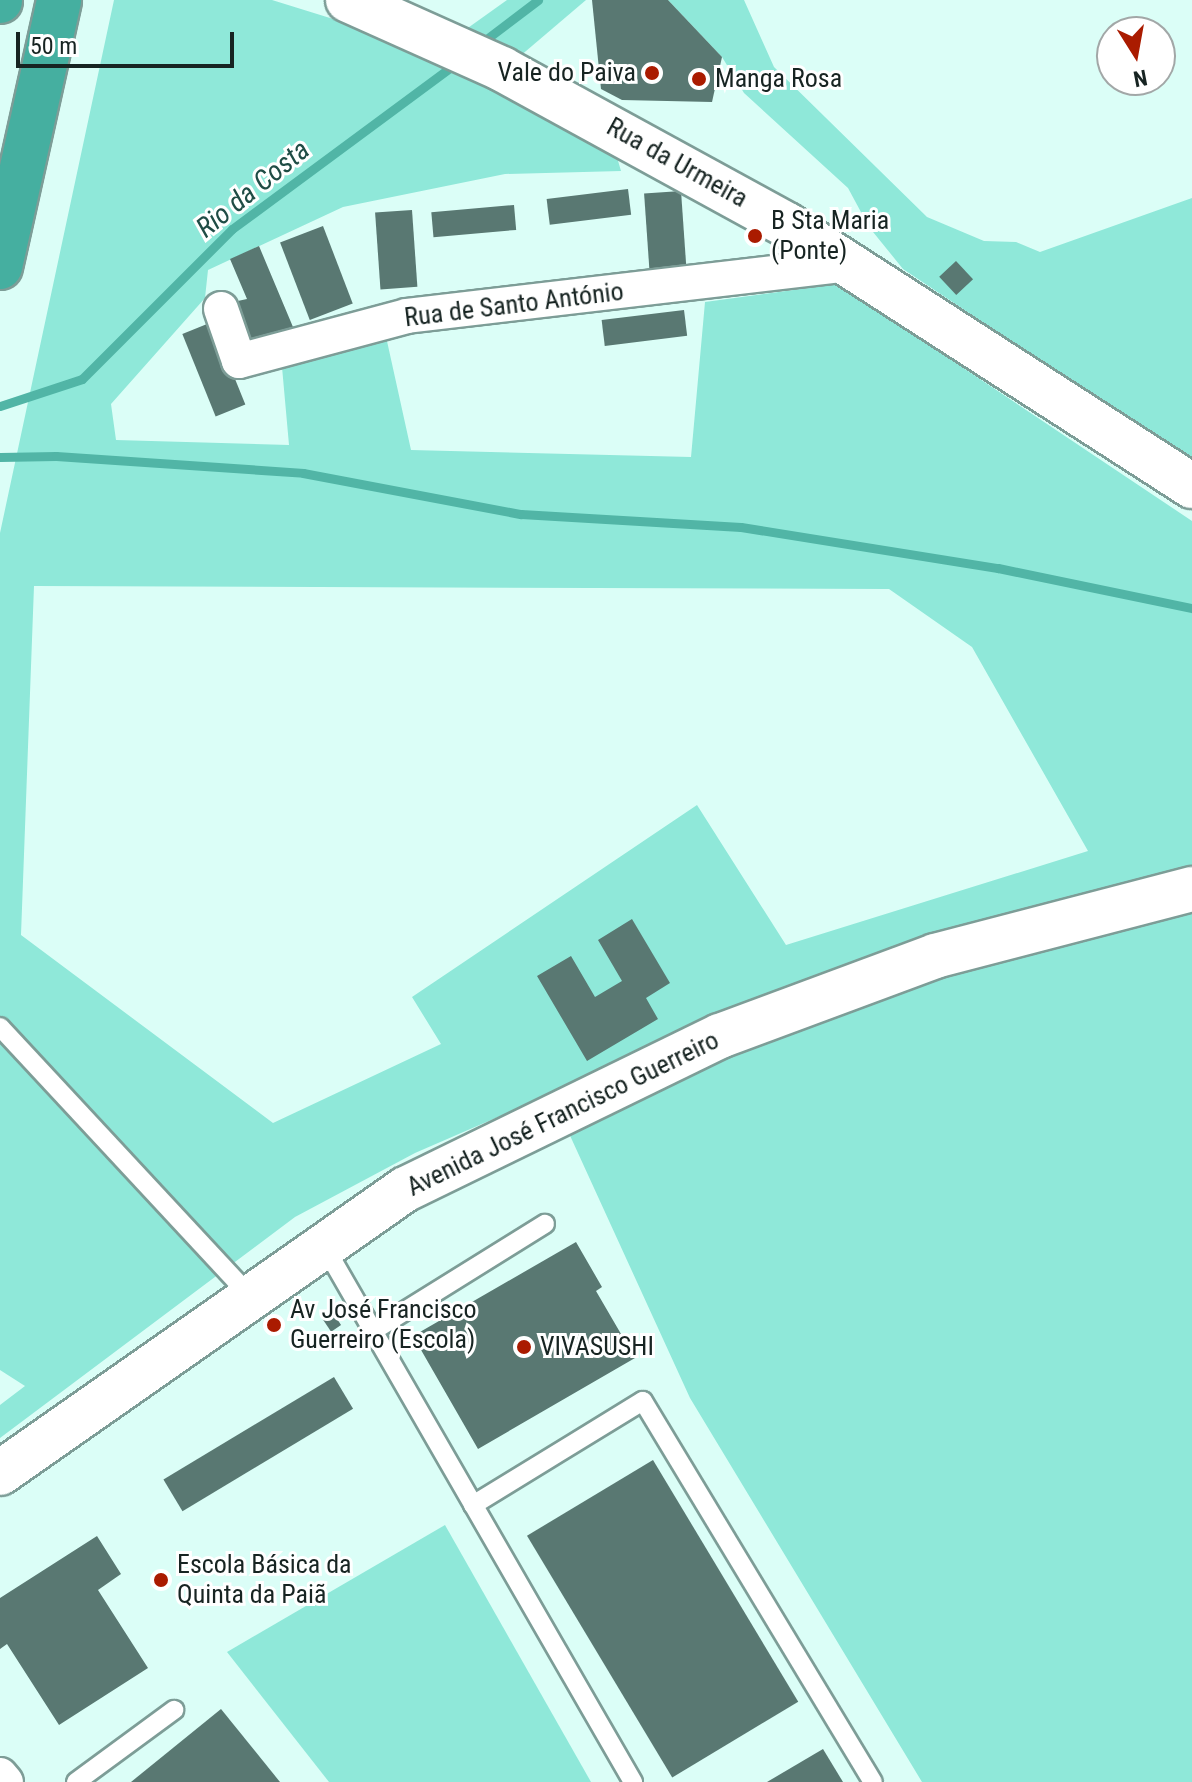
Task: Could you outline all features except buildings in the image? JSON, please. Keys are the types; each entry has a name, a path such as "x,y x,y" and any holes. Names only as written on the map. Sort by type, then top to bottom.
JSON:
{"highway":[{"path":"0,267 59,0"}],"main road":[{"name":"Rua da Urmeira","path":"348,0 502,69 787,225 1192,486"},
{"name":"Avenida José Francisco Guerreiro","path":"0,1473 322,1243 406,1189 720,1036 935,956 1192,889"}],"street":[{"name":"Rua de Santo António","path":"221,309 239,361 407,316 847,264"},
{"path":"0,1775 6,1782"}],"lane":[{"path":"0,1027 249,1295"},
{"path":"376,1329 545,1224"},
{"path":"322,1243 376,1329 398,1380 633,1782"},
{"path":"473,1505 643,1401 873,1782"},
{"path":"76,1782 174,1710"}],"green space":[{"path":"114,0 272,0 417,45 614,147 621,171 505,174 343,207 208,270 205,298 111,404 116,440 289,445 282,367 385,332 411,450 691,457 705,302 838,284 1192,521 1192,1782 922,1782 690,1398 551,1094 415,1153 295,1217 0,1438 0,1405 25,1386 0,1370 0,533","holes":["34,586 889,589 972,647 1088,851 786,945 697,805 412,997 441,1044 273,1123 21,935"]},
{"path":"507,0 586,0 519,57 465,30"},
{"path":"668,0 744,0 774,67 927,217 984,241 1016,242 1040,252 1192,198 1192,462 903,269 869,227 848,188 744,93 722,57"},
{"path":"445,1525 591,1782 329,1782 227,1652"}],"waterway":[{"name":"Rio da Costa","path":"480,44 538,0"},
{"name":"Rio da Costa","path":"0,406 82,379 232,229 456,63"},
{"path":"0,457 56,456 303,473 521,514 741,527 998,568 1192,608"}],"place":[{"name":"Vale do Paiva","path":"652,73"},
{"name":"Manga Rosa","path":"699,79"},
{"name":"B Sta Maria (Ponte)","path":"755,236"},
{"name":"Av José Francisco Guerreiro (Escola)","path":"274,1325"},
{"name":"VIVASUSHI","path":"524,1347"},
{"name":"Escola Básica da Quinta da Paiã","path":"161,1580"}]}
